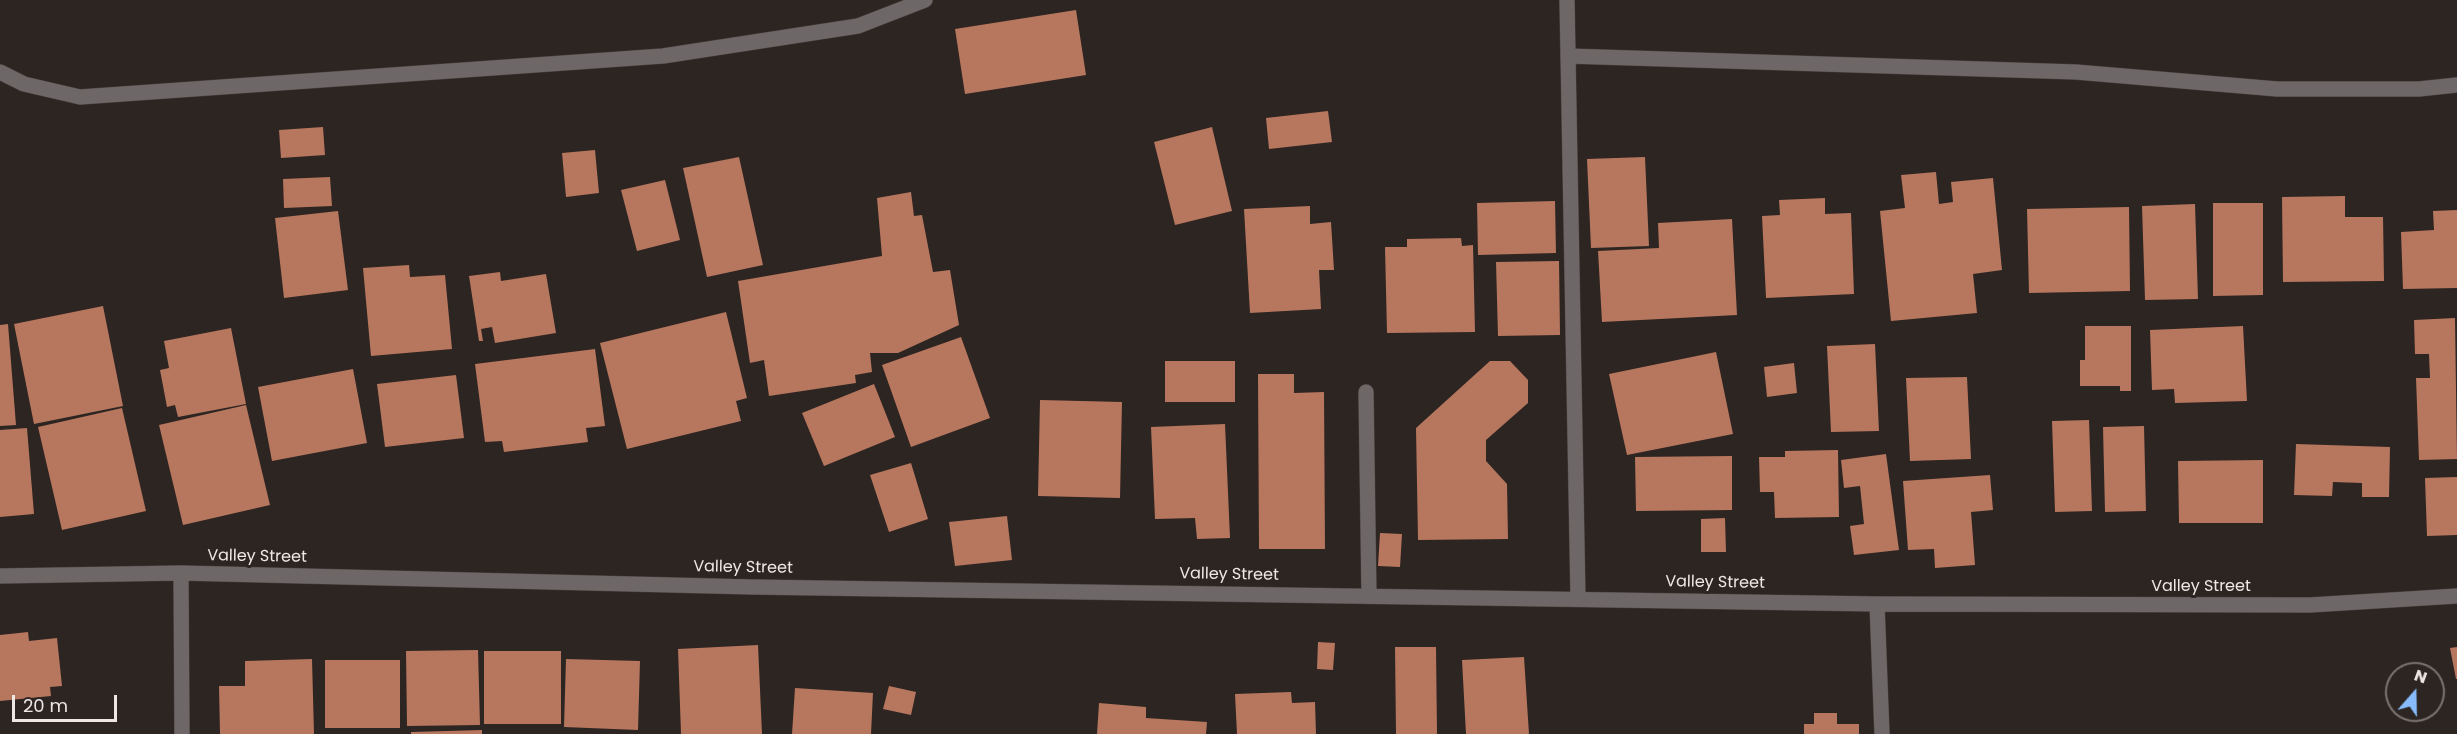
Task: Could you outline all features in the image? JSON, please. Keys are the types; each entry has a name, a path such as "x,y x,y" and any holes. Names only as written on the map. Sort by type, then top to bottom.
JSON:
{"street":[{"path":"0,72 24,84 80,97 663,56 858,26 924,0"},
{"path":"1567,0 1578,599"},
{"path":"1568,56 2076,72 2277,89 2419,89 2457,85"},
{"path":"1366,392 1369,596"},
{"path":"181,573 182,734"},
{"name":"Valley Street","path":"0,576 181,573 753,587 1877,604 2310,605 2457,596"},
{"path":"1877,604 1882,734"}],"building":[{"path":"1076,10 1086,75 965,94 955,29"},
{"path":"1328,111 1332,142 1269,149 1266,118"},
{"path":"323,127 325,155 281,158 279,130"},
{"path":"1212,127 1232,211 1175,225 1154,142"},
{"path":"595,150 599,193 566,197 562,153"},
{"path":"739,157 763,265 707,277 683,168"},
{"path":"1645,157 1649,246 1591,248 1587,159"},
{"path":"1936,172 1939,204 1953,202 1951,182 1993,178 2002,270 1973,274 1977,313 1891,321 1880,211 1905,208 1901,175"},
{"path":"330,177 332,206 284,208 283,179"},
{"path":"665,180 680,240 637,251 621,190"},
{"path":"911,192 914,216 922,215 933,272 950,270 959,325 898,353 870,353 872,372 855,375 856,383 769,396 764,360 750,363 738,281 882,256 877,198"},
{"path":"2345,196 2345,217 2383,217 2384,281 2283,282 2282,197"},
{"path":"1825,198 1825,214 1851,213 1854,294 1766,298 1762,216 1780,215 1779,200"},
{"path":"1555,201 1556,253 1478,255 1477,203"},
{"path":"2213,203 2263,203 2263,295 2213,296"},
{"path":"2195,204 2198,299 2145,300 2142,206"},
{"path":"1310,206 1310,224 1331,222 1334,270 1319,270 1321,309 1250,313 1244,209"},
{"path":"2129,207 2130,291 2029,293 2027,209"},
{"path":"2457,210 2457,288 2403,289 2401,232 2434,230 2433,211"},
{"path":"338,211 348,290 284,298 275,218"},
{"path":"1732,219 1737,315 1602,322 1598,251 1659,248 1658,223"},
{"path":"1461,238 1462,246 1473,245 1475,332 1387,333 1385,247 1407,247 1407,239"},
{"path":"1559,261 1560,335 1498,336 1496,262"},
{"path":"409,265 410,277 445,275 452,349 371,356 363,268"},
{"path":"500,272 501,281 546,274 556,333 495,343 492,327 481,329 483,341 479,341 469,276"},
{"path":"103,306 123,406 34,424 14,324"},
{"path":"726,312 747,398 736,401 741,421 627,449 600,343"},
{"path":"2455,318 2457,459 2419,460 2416,378 2430,378 2429,354 2415,354 2414,320"},
{"path":"8,324 16,425 0,426 0,325"},
{"path":"2085,326 2131,326 2131,391 2120,391 2120,386 2080,386 2080,360 2085,360"},
{"path":"2243,326 2247,401 2175,403 2174,389 2152,390 2150,330"},
{"path":"231,328 246,404 178,417 175,405 167,407 160,370 169,368 164,341"},
{"path":"961,337 990,418 911,447 882,365"},
{"path":"1875,344 1879,431 1831,432 1827,346"},
{"path":"595,349 605,426 586,428 588,442 504,452 502,441 485,442 475,364"},
{"path":"1716,352 1733,434 1627,455 1609,374"},
{"path":"1165,361 1235,361 1235,402 1165,402"},
{"path":"1490,361 1510,361 1528,380 1528,403 1486,440 1486,461 1507,484 1508,539 1418,540 1416,428"},
{"path":"1794,363 1797,393 1767,397 1764,367"},
{"path":"353,369 367,443 272,461 258,387"},
{"path":"1258,374 1294,374 1294,393 1324,392 1325,549 1259,549"},
{"path":"456,375 464,438 385,447 377,384"},
{"path":"1967,377 1971,459 1910,461 1906,378"},
{"path":"874,384 895,437 824,466 802,413"},
{"path":"1040,400 1122,402 1120,498 1038,496"},
{"path":"246,405 270,505 183,525 159,425"},
{"path":"122,408 146,511 62,530 38,427"},
{"path":"2089,420 2092,511 2055,512 2052,421"},
{"path":"1225,424 1230,538 1197,539 1195,518 1155,519 1151,427"},
{"path":"2144,426 2146,511 2105,512 2103,427"},
{"path":"27,428 34,514 0,517 0,430"},
{"path":"2296,444 2390,447 2389,497 2362,497 2362,483 2333,482 2332,496 2294,495"},
{"path":"1838,450 1839,517 1775,518 1774,492 1760,492 1759,457 1785,457 1785,451"},
{"path":"1886,454 1899,550 1854,555 1850,526 1864,524 1860,486 1844,488 1841,460"},
{"path":"1732,456 1732,510 1636,511 1635,457"},
{"path":"2263,460 2263,523 2179,523 2178,461"},
{"path":"911,463 928,519 889,532 870,475"},
{"path":"1990,475 1993,510 1971,512 1975,565 1935,568 1934,549 1908,550 1903,481"},
{"path":"2457,477 2457,535 2427,536 2425,478"},
{"path":"1007,516 1012,560 955,566 949,522"},
{"path":"1725,518 1726,552 1701,552 1701,519"},
{"path":"1380,533 1402,534 1400,567 1378,566"},
{"path":"28,632 29,641 57,638 62,686 50,687 51,696 0,701 0,635"},
{"path":"1318,642 1335,643 1333,670 1317,669"},
{"path":"758,645 762,734 681,734 678,649"},
{"path":"1395,647 1436,647 1437,734 1396,734"},
{"path":"2457,647 2457,679 2456,679 2450,648"},
{"path":"478,650 480,725 407,726 406,651"},
{"path":"484,651 561,651 561,724 484,724"},
{"path":"1524,657 1529,734 1466,734 1462,660"},
{"path":"312,659 314,734 220,734 219,686 245,686 245,661"},
{"path":"566,659 640,661 638,730 564,727"},
{"path":"325,660 400,660 400,728 325,728"},
{"path":"889,686 916,692 911,715 883,709"},
{"path":"795,688 873,693 871,734 792,734"},
{"path":"1291,692 1292,703 1315,702 1316,734 1237,734 1235,694"},
{"path":"1099,703 1146,707 1146,718 1207,722 1206,734 1097,734"},
{"path":"1814,713 1837,713 1837,724 1859,724 1859,734 1804,734 1804,724 1814,724"},
{"path":"482,730 482,734 411,734 411,732"}]}
